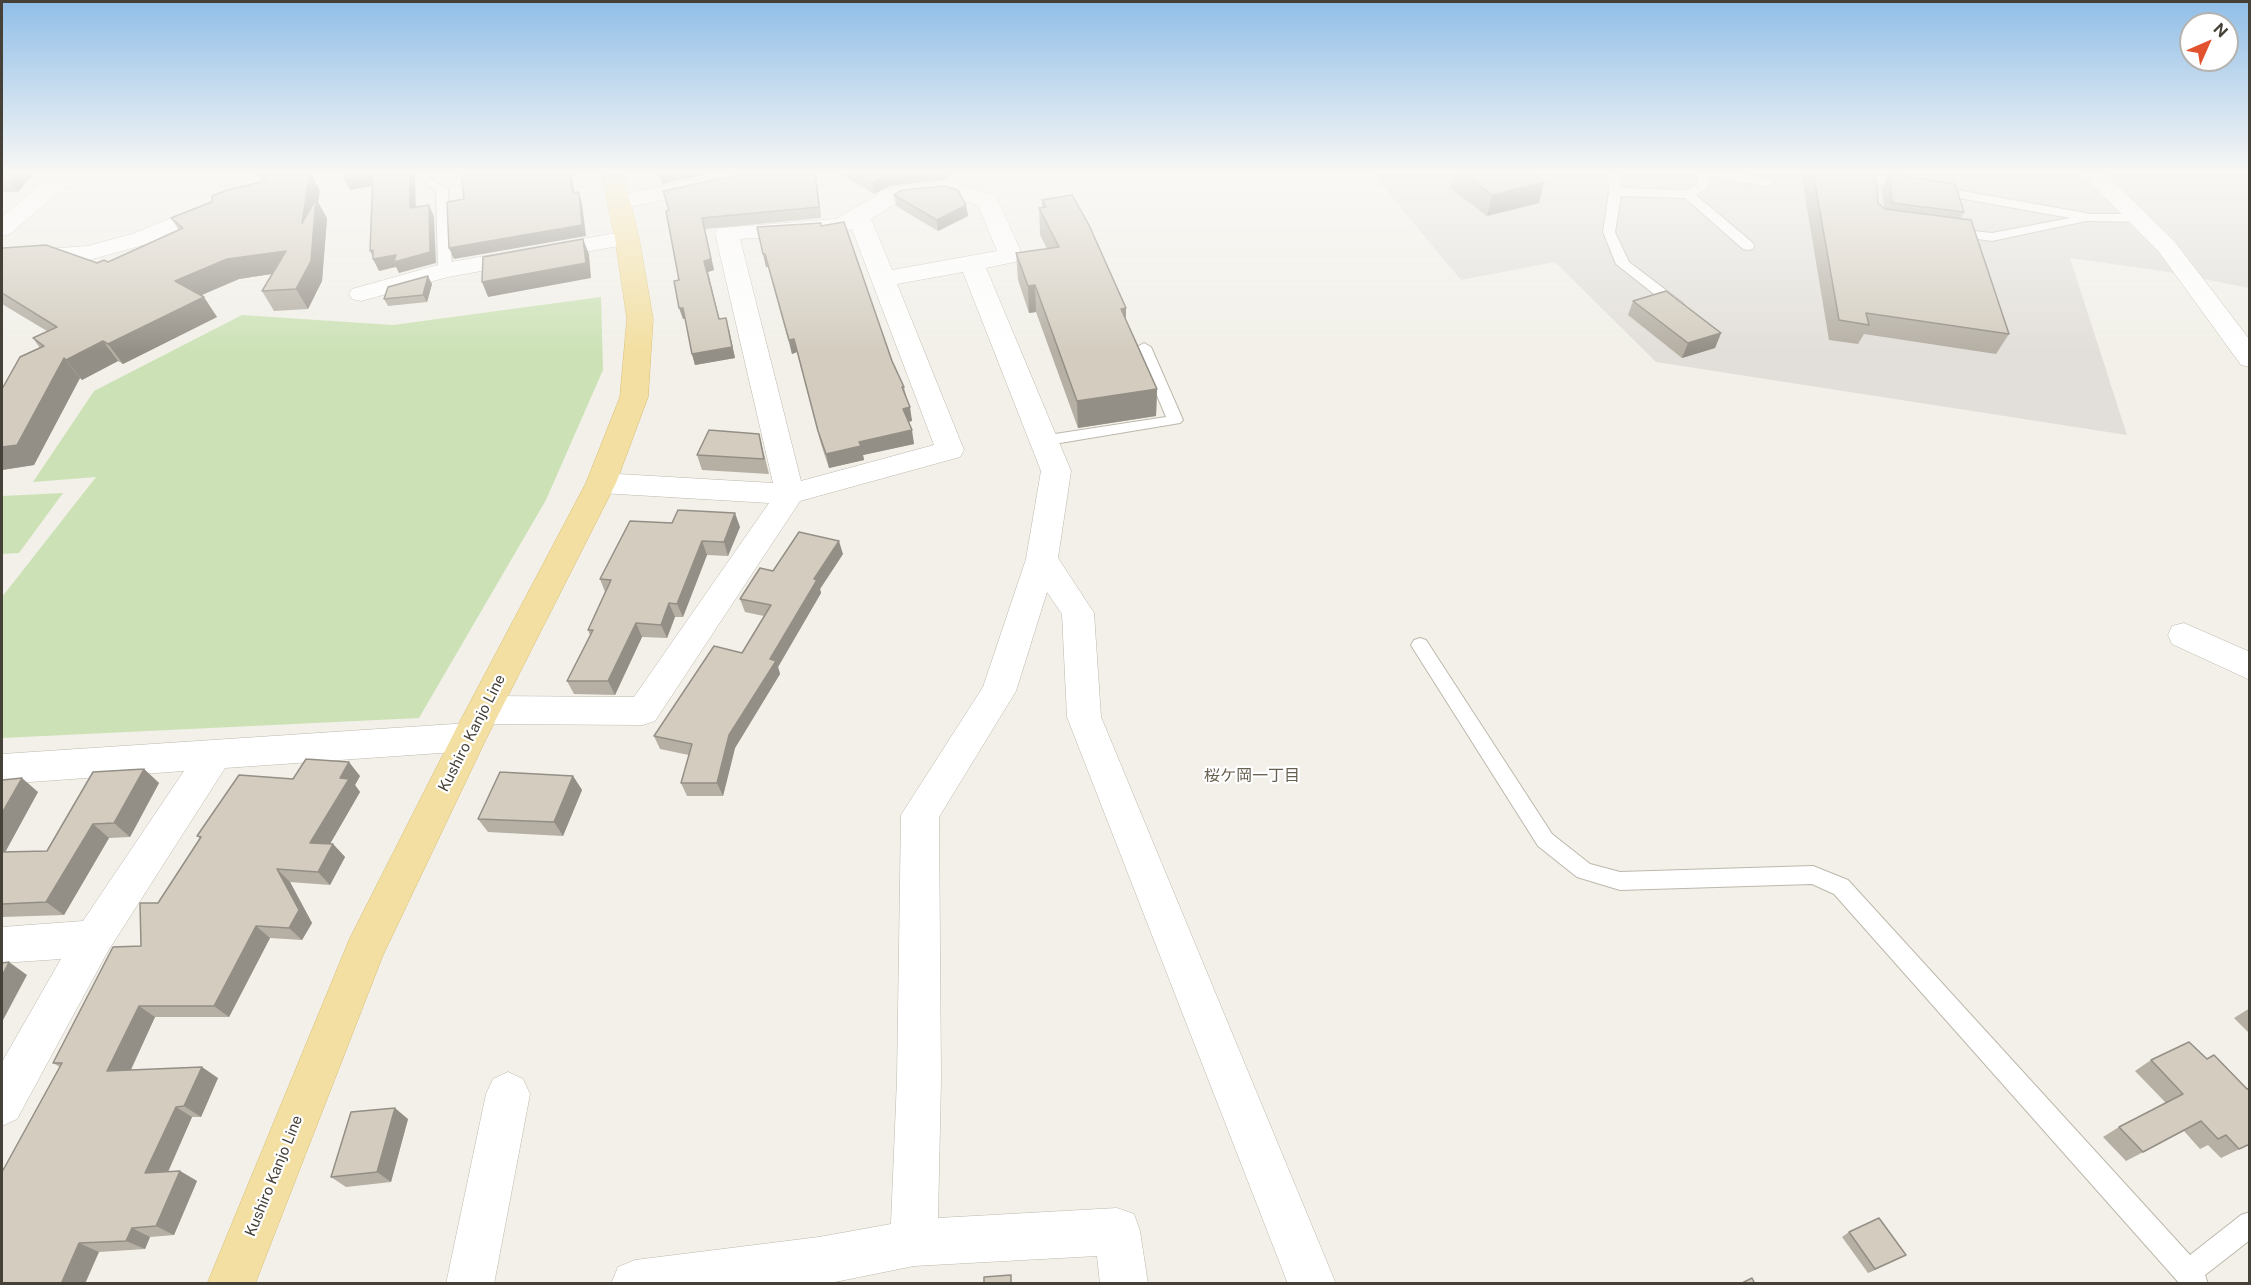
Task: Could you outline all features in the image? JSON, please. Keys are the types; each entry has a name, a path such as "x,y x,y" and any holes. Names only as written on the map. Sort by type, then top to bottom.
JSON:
{"main road":[{"name":"Kushiro Kanjo Line","path":"231,1284 364,951 477,723 601,483 634,397 640,319 626,232"}],"street":[{"path":"2,259 89,253 157,232"},
{"path":"2,769 214,755 477,723 643,711 790,494 727,233 744,232"},
{"path":"601,483 790,494 951,450 865,232"},
{"path":"882,279 1011,256 1001,232"},
{"path":"2153,232 2168,247 2250,359"},
{"path":"361,294 445,270 627,238"},
{"path":"914,1243 919,1079 920,815 999,692 1042,559 1056,471 972,263"},
{"path":"1042,559 1078,613 1084,717 1312,1284"},
{"path":"2184,635 2250,667"},
{"path":"2,1104 94,938 214,755"},
{"path":"2,945 94,938"},
{"path":"470,1284 508,1094"},
{"path":"635,1284 819,1272 914,1243 1117,1231 1124,1284"}],"lane":[{"path":"444,232 445,270"},
{"path":"1609,232 1623,264 1687,314"},
{"path":"1732,232 1748,246"},
{"path":"1956,232 1992,237 2018,232"},
{"path":"1042,441 1175,420 1144,347"},
{"path":"1420,645 1545,840 1584,870 1620,881 1813,875 1841,887 2192,1278 2250,1224"}],"shaded area":[{"path":"1421,232 2249,232 2249,288 2162,271 2070,258 2127,435 1656,362 1555,262 1461,280"}],"green space":[{"path":"601,297 603,370 546,500 419,718 2,738 2,597 96,477 33,482 94,391 242,315 393,325"},
{"path":"63,493 19,553 2,554 2,496"}],"building":[{"path":"174,232 313,232 311,261 296,289 262,291 286,251 227,259 175,281 204,297 108,344 103,341 66,360 64,358 17,445 2,447 2,389 20,357 44,346 33,338 57,327 2,293 2,249 46,245 97,263 104,260 108,262"},
{"path":"371,232 430,232 430,252 394,262 396,255 373,259 373,250 370,251"},
{"path":"448,232 542,232 449,248"},
{"path":"670,232 705,232 711,259 704,261 719,319 726,318 732,347 692,354 683,308 679,308 674,281 679,280"},
{"path":"758,232 847,232 892,361 904,387 902,387 910,407 903,409 912,430 859,442 861,446 826,454 794,339 789,340 765,254 763,254"},
{"path":"1051,232 1092,232 1126,308 1121,309 1157,389 1077,401 1035,285 1028,286 1016,253 1059,247"},
{"path":"1824,232 1975,232 2009,334 1866,313 1869,325 1839,320"},
{"path":"583,239 586,263 482,282 483,257"},
{"path":"428,276 423,295 384,299 388,287"},
{"path":"1666,291 1721,333 1688,343 1633,301"},
{"path":"709,430 759,434 764,459 697,455"},
{"path":"678,510 735,513 724,542 702,541 677,604 669,603 661,625 636,623 608,681 567,681 593,630 588,630 611,580 600,579 630,521 672,523"},
{"path":"799,532 839,541 814,579 817,580 770,659 776,661 729,735 717,783 681,783 692,744 654,736 714,646 742,653 771,605 740,599 760,568 773,571"},
{"path":"306,759 349,762 340,778 349,779 310,843 333,844 318,872 277,869 299,910 289,928 256,926 214,1006 139,1006 107,1071 202,1067 184,1106 176,1107 145,1173 180,1171 156,1226 132,1228 126,1241 79,1243 61,1284 2,1284 2,1172 62,1063 53,1063 113,947 141,946 140,903 158,903 201,837 197,836 239,775 293,779"},
{"path":"144,769 114,823 93,824 46,902 2,904 2,852 47,851 93,772"},
{"path":"500,772 573,776 554,822 478,819"},
{"path":"22,778 2,813 2,780"},
{"path":"9,962 2,976 2,963"},
{"path":"2189,1042 2207,1059 2214,1055 2247,1089 2250,1088 2250,1144 2239,1149 2226,1135 2218,1139 2201,1121 2143,1152 2119,1127 2183,1094 2151,1060"},
{"path":"395,1108 377,1172 331,1177 351,1112"},
{"path":"1879,1218 1906,1255 1875,1269 1849,1232"},
{"path":"1011,1275 1011,1284 984,1284 984,1277"},
{"path":"1752,1278 1755,1284 1740,1284"}],"district":[{"name":"桜ケ岡一丁目","path":"1252,776"}]}
